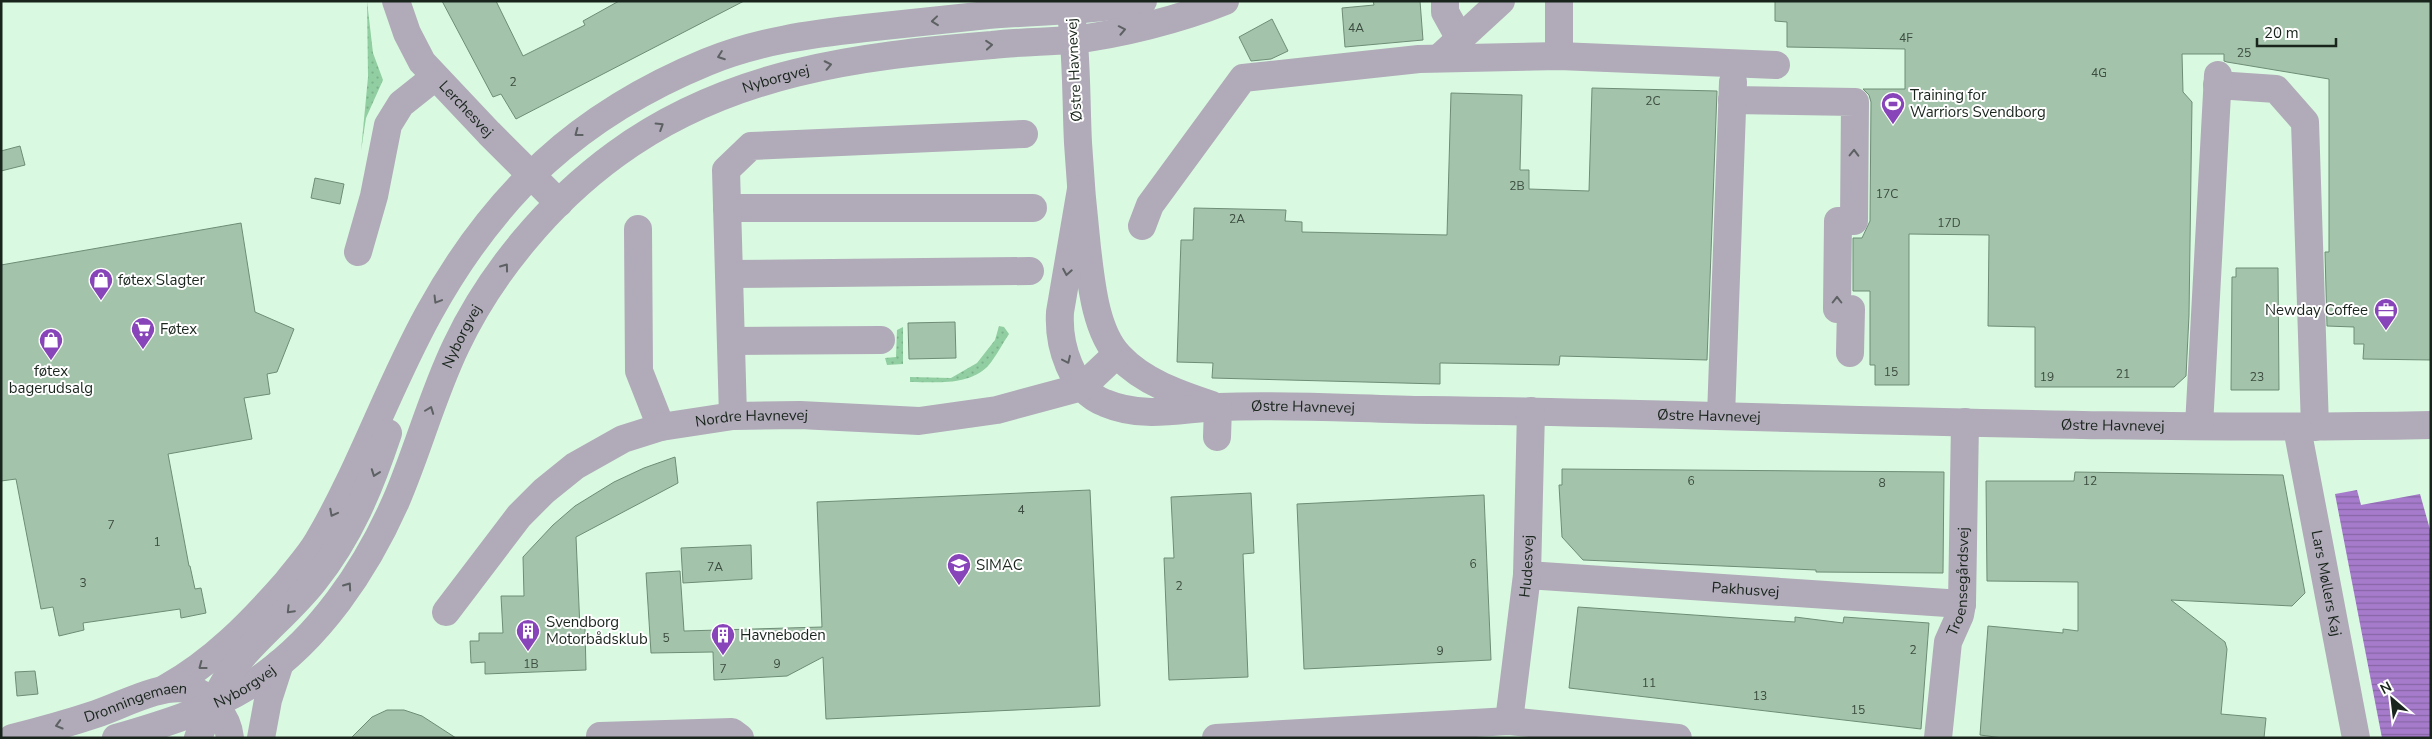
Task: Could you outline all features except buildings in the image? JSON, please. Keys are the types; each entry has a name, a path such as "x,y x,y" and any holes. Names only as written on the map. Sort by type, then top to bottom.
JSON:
{"street":[{"name":"Lerchesvej","path":"396,1 414,49 435,76 558,203"},
{"name":"Nyborgvej","path":"166,688 203,665 234,638 275,595 317,544 352,476 430,311 470,248 530,175 576,134 634,96 695,67 738,50 804,35 989,15 1070,10 1143,1"},
{"name":"Nyborgvej","path":"213,704 253,684 280,663 330,610 358,572 377,540 397,499 456,346 496,280 558,203 619,152 677,116 726,92 783,74 850,60 993,44 1074,40 1128,29 1225,1"},
{"path":"1445,1 1445,12 1460,39"},
{"path":"1439,58 1501,1"},
{"path":"1559,1 1559,56"},
{"name":"Østre Havnevej","path":"1070,10 1074,40 1080,190 1095,300 1102,324 1117,354 1144,377 1218,408"},
{"path":"1142,226 1150,205 1243,78 1348,65 1439,58 1559,56 1776,65"},
{"path":"1721,416 1733,63"},
{"path":"358,252 374,196 388,125 401,104 435,76"},
{"name":"Lars Møllers Kaj","path":"2199,426 2217,80 2276,89 2306,122 2306,427 2356,738"},
{"path":"1732,100 1855,102 1854,222 1838,221 1837,309 1851,309 1850,353"},
{"path":"733,416 726,170 751,146 1024,134"},
{"name":"Østre Havnevej","path":"1080,190 1059,328 1064,356 1082,387 1100,402 1138,412 1156,414 1218,408 1531,411 2199,426 2431,425"},
{"path":"727,208 1033,208"},
{"path":"638,229 639,371 661,427"},
{"path":"729,274 1030,271"},
{"path":"731,341 881,340"},
{"name":"Nyborgvej","path":"213,704 230,672 308,589 332,558 349,530 375,473 414,342"},
{"name":"Nordre Havnevej","path":"446,612 519,516 544,491 575,466 623,439 661,427 733,416 800,415 919,421 997,410 1082,387 1117,354"},
{"path":"1217,437 1218,408"},
{"name":"Hudesvej","path":"1510,721 1527,574 1531,411"},
{"name":"Troensegårdsvej","path":"1938,738 1948,642 1960,615 1962,604 1965,422"},
{"name":"Pakhusvej","path":"1527,574 1962,604"},
{"path":"261,738 268,700 280,663"},
{"name":"Dronningemaen","path":"12,738 94,714 166,688 187,689 197,692 213,704 178,729 116,738"},
{"path":"198,738 213,704"},
{"path":"213,704 225,721 230,738"},
{"path":"1216,738 1379,733 1510,721 1678,738"},
{"path":"600,736 732,732 740,738"}],"green space":[{"path":"367,1 373,53 383,80 366,118 361,151 368,77"},
{"path":"999,326 1004,327 1009,334 988,366 980,372 971,377 951,382 910,382 910,377 951,378 977,363 995,340"},
{"path":"903,327 903,364 887,365 885,358 896,357 897,330"}],"shaded area":[{"path":"2357,490 2361,505 2420,494 2431,533 2431,738 2382,738 2335,494"}],"place":[{"name":"Training for Warriors Svendborg","path":"1893,125"},
{"name":"føtex Slagter","path":"101,301"},
{"name":"Newday Coffee","path":"2386,331"},
{"name":"Føtex","path":"143,350"},
{"name":"føtex bagerudsalg","path":"51,361"},
{"name":"SIMAC","path":"959,586"},
{"name":"Svendborg Motorbådsklub","path":"528,652"},
{"name":"Havneboden","path":"723,656"}]}
